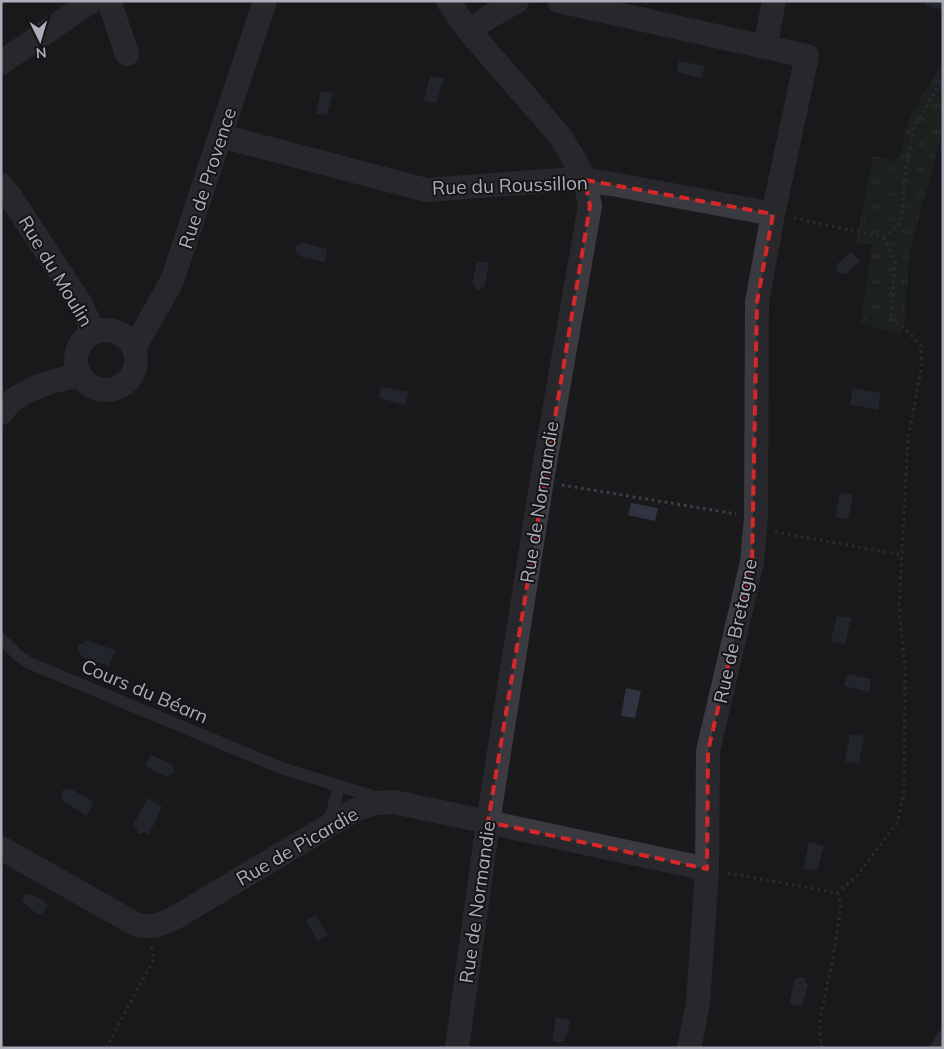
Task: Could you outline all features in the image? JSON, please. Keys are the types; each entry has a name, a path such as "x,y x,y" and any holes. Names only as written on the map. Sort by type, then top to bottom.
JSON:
{"street":[{"path":"1,63 91,1"},
{"path":"108,1 127,54"},
{"name":"Rue de Provence","path":"134,348 172,281 265,1"},
{"name":"Rue de Normandie","path":"448,1 469,31 560,136 585,180 590,206 542,480 488,822 457,1048"},
{"path":"469,31 517,1"},
{"path":"559,1 765,47 774,1"},
{"name":"Rue de Bretagne","path":"689,1048 698,1003 707,868 708,750 752,562 756,523 757,302 773,214 807,56 765,47"},
{"name":"Rue du Roussillon","path":"221,136 426,190 573,179 773,214"},
{"name":"Rue du Moulin","path":"1,185 82,306 93,332"},
{"path":"115,331 128,339 134,348 136,366 132,376 123,385 113,390 95,388 86,383 79,375 76,353 84,339 93,332 115,331"},
{"path":"1,414 6,406 20,395 50,382 79,375"},
{"name":"Rue de Picardie","path":"147,927 157,926 173,919 354,810 375,803 394,802 707,868"},
{"path":"1,848 137,925 147,927"}],"lane":[{"name":"Cours du Béarn","path":"1,639 27,662 281,768 394,802"},
{"path":"328,826 339,786"},
{"path":"936,1048 943,1036"}],"path":[{"path":"883,238 901,223 906,168 914,128 943,78"},
{"path":"773,214 883,238"},
{"path":"837,893 857,876 897,823 904,793 905,670 899,608 908,438 922,364 921,346 904,327 891,320 895,261 883,238"},
{"path":"542,480 756,523 902,555"},
{"path":"707,868 837,893"},
{"path":"822,1048 820,1023 832,964 841,904 837,893"},
{"path":"106,1048 154,959 147,927"}],"highlighted area":[{"path":"585,180 773,214 757,302 752,562 708,751 707,869 488,822 590,206"}],"green space":[{"path":"943,63 943,130 910,250 904,327 900,335 861,323 872,245 856,242 873,156 897,162 910,117"}],"water":[{"path":"927,1 943,1 943,10 926,5"},
{"path":"679,61 704,66 702,78 677,72"},
{"path":"430,76 444,79 436,103 424,101"},
{"path":"321,91 333,93 327,115 316,113"},
{"path":"303,243 327,249 325,262 296,254 296,248"},
{"path":"851,252 860,261 847,273 840,274 836,265"},
{"path":"477,261 489,263 484,287 481,286 480,290 477,290 472,284"},
{"path":"381,387 409,392 405,405 379,398"},
{"path":"853,388 881,393 878,410 850,404"},
{"path":"840,493 853,495 848,519 835,517"},
{"path":"631,503 658,508 655,521 628,515"},
{"path":"837,616 851,618 845,644 831,641"},
{"path":"85,640 115,650 109,666 80,656 81,652 78,650 78,647 80,644 84,644"},
{"path":"847,674 871,679 869,692 844,686"},
{"path":"626,688 641,691 635,718 621,716"},
{"path":"850,734 864,736 859,764 845,761"},
{"path":"151,755 174,765 172,767 174,772 171,775 169,774 168,777 145,766"},
{"path":"69,788 94,802 86,816 62,800 63,796 61,794 63,790"},
{"path":"148,798 162,807 149,834 144,832 141,834 138,833 133,825"},
{"path":"809,842 824,846 817,870 803,869"},
{"path":"25,894 35,896 46,903 48,906 43,913 38,915 22,901"},
{"path":"315,915 328,935 318,941 306,921"},
{"path":"798,977 805,979 805,983 808,984 802,1006 789,1004 795,979"},
{"path":"556,1017 570,1020 568,1032 562,1042 553,1041"}]}
